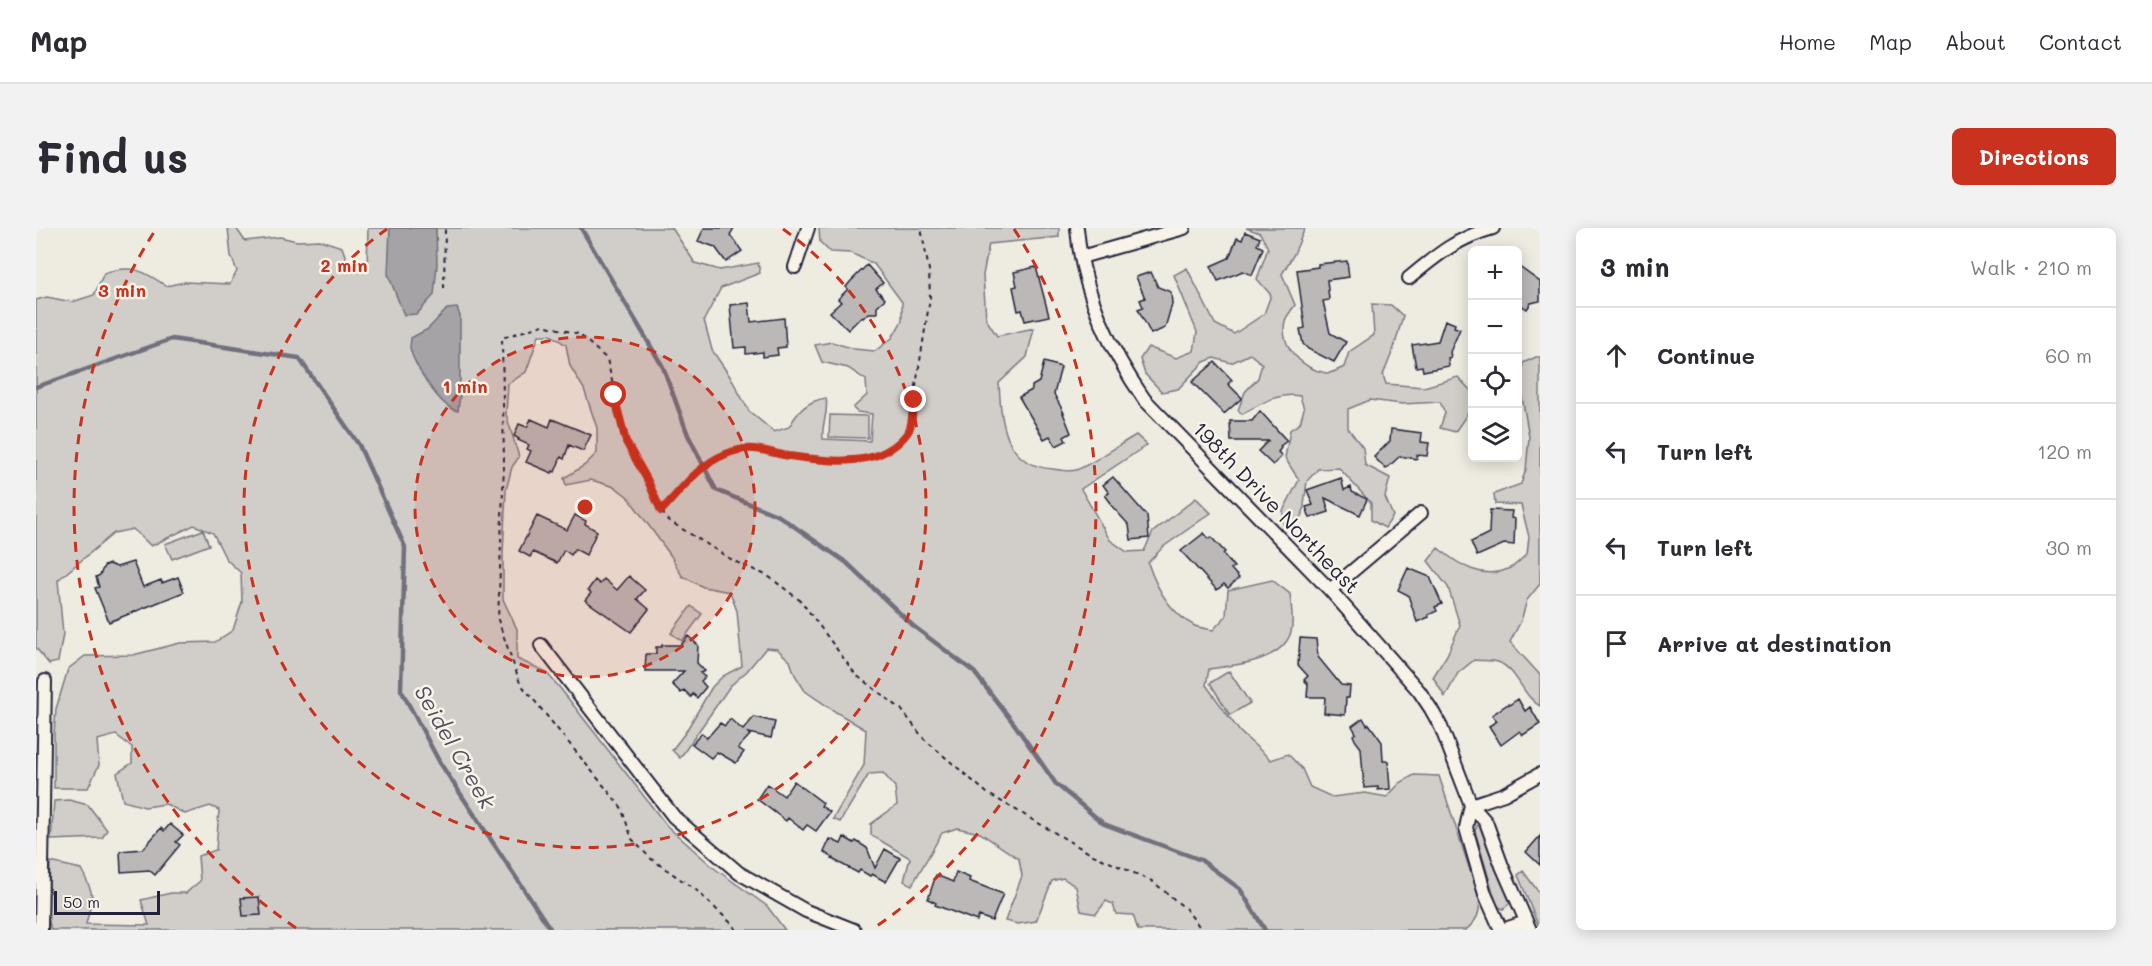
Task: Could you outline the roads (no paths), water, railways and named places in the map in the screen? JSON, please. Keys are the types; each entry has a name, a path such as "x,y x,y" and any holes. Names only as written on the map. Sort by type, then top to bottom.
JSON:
{"street":[{"path":"795,267 808,228"},
{"name":"198th Drive Northeast","path":"1077,228 1080,256 1098,316 1111,348 1144,399 1329,590 1395,663 1431,709 1441,727 1471,805 1486,822 1528,926"},
{"path":"1080,256 1184,228"},
{"path":"1409,278 1446,247 1478,232 1493,228"},
{"path":"1329,590 1422,513"},
{"path":"541,645 674,817 739,873 806,911 854,930"},
{"path":"41,930 45,681"},
{"path":"1471,805 1504,794 1540,774"},
{"name":"198th Drive Northeast","path":"1471,805 1466,828 1485,894 1502,930"},
{"path":"1502,930 1528,926"}],"waterway":[{"path":"581,228 663,367 688,435 716,490 779,516 847,563 912,625 974,672 1056,784 1104,824 1201,860 1240,889 1265,930"},
{"name":"Seidel Creek","path":"36,387 172,339 299,358 359,445 405,547 401,690 440,763 551,930"}]}
